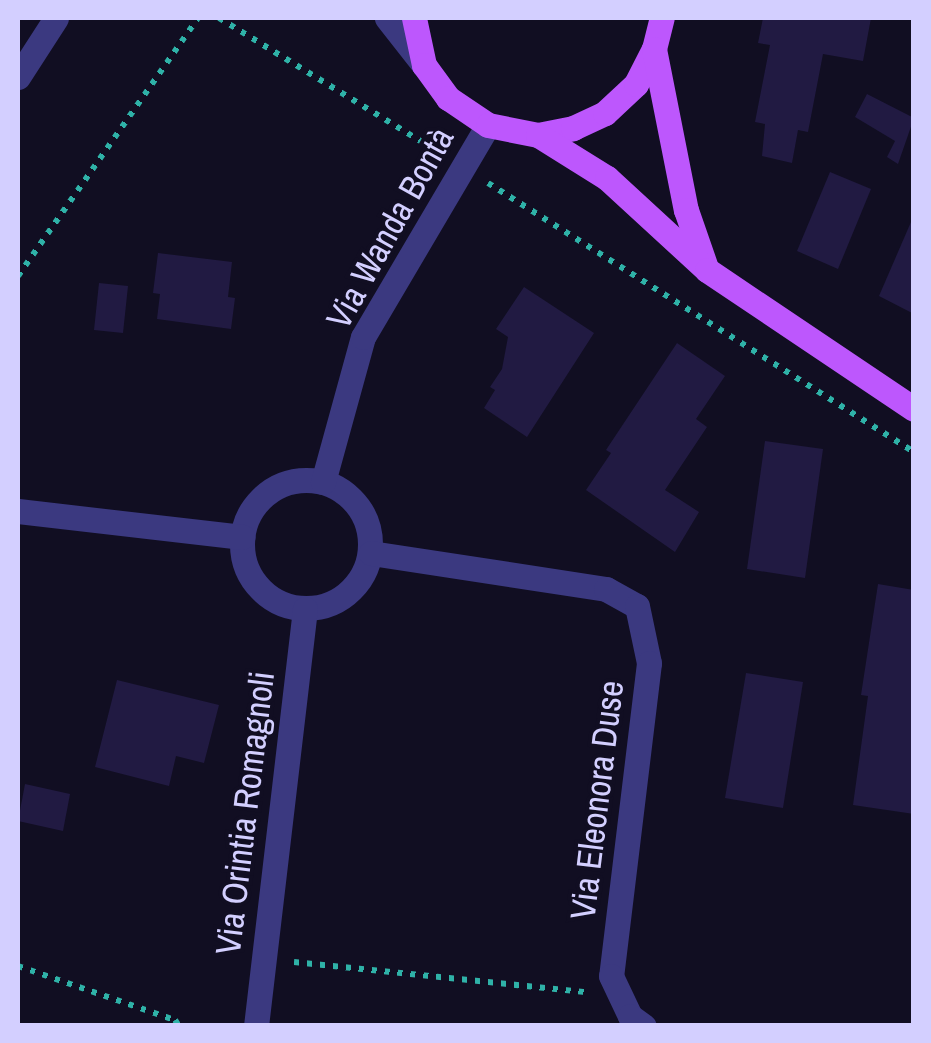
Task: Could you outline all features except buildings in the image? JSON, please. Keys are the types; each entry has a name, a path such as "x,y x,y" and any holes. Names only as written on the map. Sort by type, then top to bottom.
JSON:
{"main road":[{"path":"414,18 424,65 448,98 488,126 538,135 573,128 605,113 636,84 654,49 662,18"},
{"path":"654,49 686,210 707,270"},
{"path":"538,135 607,178 707,270 914,409"}],"street":[{"path":"18,77 56,18"},
{"path":"387,18 424,65"},
{"name":"Via Wanda Bontà","path":"323,482 362,337 488,126"},
{"path":"300,480 323,482 355,501 365,517 370,553 365,572 340,599 305,609 265,594 251,578 243,558 242,537 248,516 270,492 300,480"},
{"path":"18,512 242,537"},
{"name":"Via Eleonora Duse","path":"370,553 606,588 637,606 650,662 611,976 630,1016 644,1026"},
{"name":"Via Orintia Romagnoli","path":"256,1026 305,609"}],"path":[{"path":"18,276 198,18"},
{"path":"219,18 914,452"},
{"path":"264,959 621,996"},
{"path":"18,966 175,1020 179,1026"}]}
